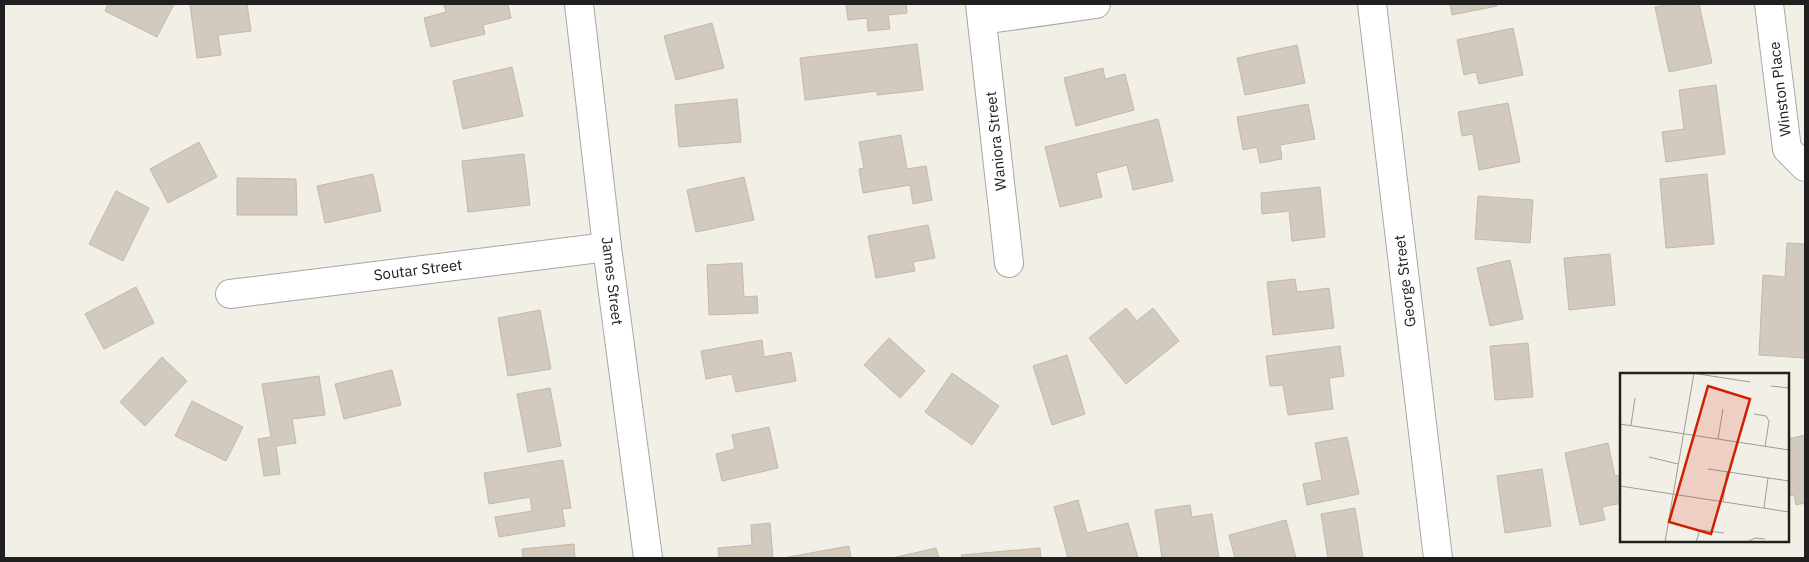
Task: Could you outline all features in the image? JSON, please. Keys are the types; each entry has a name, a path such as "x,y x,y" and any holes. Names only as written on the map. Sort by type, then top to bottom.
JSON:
{"street":[{"name":"James Street","path":"579,4 607,247 648,558"},
{"name":"Waniora Street","path":"1009,263 981,12 1096,4"},
{"name":"George Street","path":"1372,4 1438,558"},
{"name":"Winston Place","path":"1769,4 1787,148 1805,167"},
{"name":"Soutar Street","path":"230,294 607,247"}],"building":[{"path":"108,4 174,4 157,37 105,11"},
{"path":"190,4 247,4 251,31 218,35 221,55 197,58"},
{"path":"508,4 511,18 483,25 485,34 431,47 424,18 446,12 444,5"},
{"path":"846,4 906,4 907,13 888,15 890,29 868,31 867,18 848,20"},
{"path":"1450,4 1497,4 1497,6 1452,15"},
{"path":"1671,4 1699,4 1712,63 1669,72 1655,7"},
{"path":"712,23 724,68 676,80 664,36"},
{"path":"1513,28 1523,75 1479,84 1476,72 1464,75 1457,40"},
{"path":"917,44 923,90 877,95 877,91 805,100 800,58"},
{"path":"1297,45 1305,83 1245,95 1237,58"},
{"path":"512,67 523,116 463,129 453,81"},
{"path":"1103,68 1105,79 1125,74 1134,110 1076,126 1064,78"},
{"path":"1716,85 1725,154 1666,162 1662,132 1684,129 1679,90"},
{"path":"737,99 741,142 679,147 675,105"},
{"path":"1508,103 1520,162 1479,170 1473,134 1462,136 1458,112"},
{"path":"1308,104 1315,139 1280,145 1282,159 1260,163 1257,147 1243,150 1237,117"},
{"path":"1158,119 1173,181 1133,190 1127,165 1096,173 1102,197 1060,207 1045,147"},
{"path":"901,135 907,169 926,166 932,200 913,204 910,185 863,193 859,169 864,168 859,142"},
{"path":"199,142 217,177 168,203 150,169"},
{"path":"524,154 530,205 468,212 462,161"},
{"path":"373,174 381,211 325,223 317,186"},
{"path":"1707,174 1714,244 1666,248 1660,179"},
{"path":"744,177 754,220 696,232 687,190"},
{"path":"237,178 296,179 297,215 237,215"},
{"path":"1320,187 1325,237 1292,241 1289,211 1262,214 1261,193"},
{"path":"116,191 149,208 123,261 89,244"},
{"path":"1478,196 1533,200 1530,243 1475,239"},
{"path":"928,225 935,258 913,262 915,271 876,278 868,236"},
{"path":"1787,243 1805,244 1805,358 1759,355 1763,275 1785,277"},
{"path":"1610,254 1615,305 1569,310 1564,258"},
{"path":"1510,260 1523,319 1490,326 1477,268"},
{"path":"742,263 744,297 757,296 758,313 709,315 707,265"},
{"path":"1295,279 1297,292 1329,288 1334,328 1273,335 1267,282"},
{"path":"136,287 154,323 104,349 85,314"},
{"path":"1126,308 1137,321 1153,308 1179,341 1126,384 1089,338"},
{"path":"540,310 551,369 508,376 498,318"},
{"path":"889,338 925,371 900,398 864,365"},
{"path":"762,340 764,357 791,352 796,381 736,392 732,374 706,379 701,351"},
{"path":"1528,343 1533,397 1495,400 1490,346"},
{"path":"1340,346 1344,376 1329,378 1333,409 1288,415 1283,385 1270,386 1266,356"},
{"path":"1067,355 1085,414 1052,425 1033,366"},
{"path":"162,357 187,381 145,426 120,402"},
{"path":"392,370 401,405 344,419 335,384"},
{"path":"952,373 999,406 972,445 925,412"},
{"path":"319,376 325,415 292,419 296,443 276,446 280,474 264,476 258,439 271,437 262,384"},
{"path":"550,388 561,446 528,452 517,394"},
{"path":"192,401 243,427 226,461 175,436"},
{"path":"769,427 778,468 722,481 716,454 735,449 732,435"},
{"path":"1805,435 1805,503 1796,505 1794,495 1789,496 1789,439"},
{"path":"1347,437 1359,494 1307,505 1303,484 1322,480 1315,443"},
{"path":"1608,443 1615,476 1620,475 1620,503 1602,507 1605,520 1580,525 1565,453"},
{"path":"563,460 571,508 562,509 565,526 499,537 495,517 532,511 530,497 489,504 484,473"},
{"path":"1542,469 1551,526 1505,533 1497,476"},
{"path":"1078,500 1087,533 1128,523 1138,558 1068,558 1054,507"},
{"path":"1190,505 1192,517 1212,514 1219,558 1162,558 1155,510"},
{"path":"1355,508 1363,558 1328,558 1321,514"},
{"path":"1286,520 1296,558 1235,558 1229,535"},
{"path":"770,523 773,558 719,558 718,548 752,545 751,525"},
{"path":"574,544 575,558 523,558 522,549"},
{"path":"849,546 851,558 788,558 788,557"},
{"path":"936,548 939,558 892,558"},
{"path":"1040,548 1041,558 962,558 961,555"}]}
